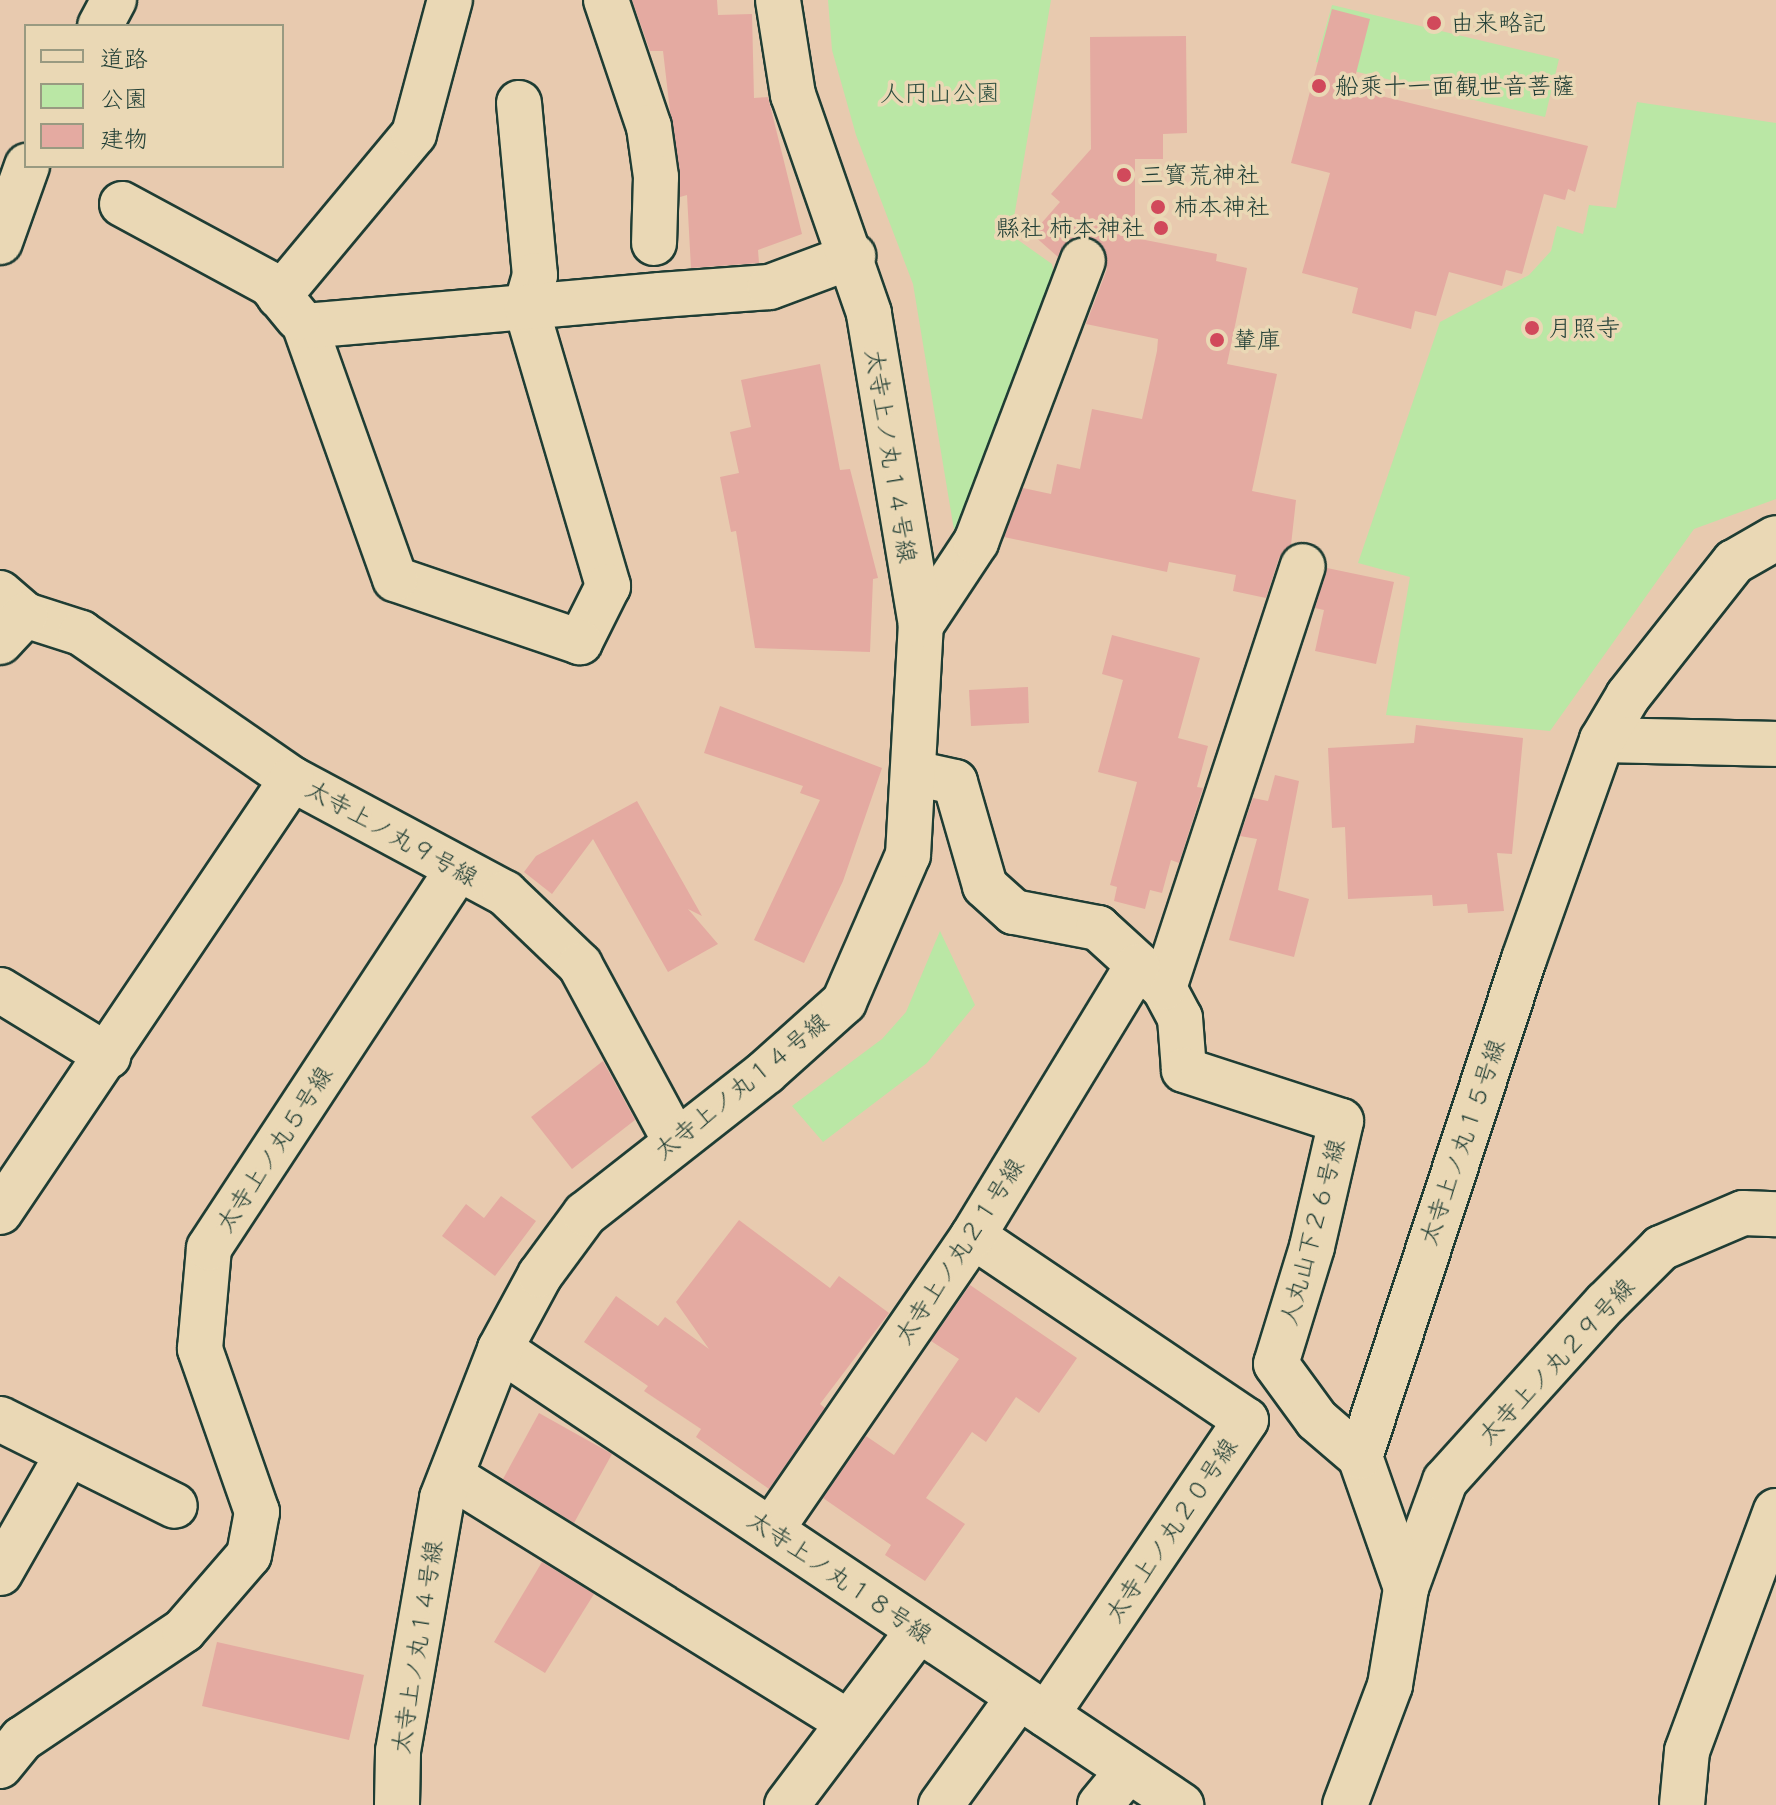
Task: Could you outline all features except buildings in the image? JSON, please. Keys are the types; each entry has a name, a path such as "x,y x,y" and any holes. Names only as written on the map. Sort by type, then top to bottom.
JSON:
{"street":[{"path":"101,24 114,0"},
{"path":"292,311 414,134 450,0"},
{"path":"606,0 649,127 656,177 654,243"},
{"name":"太寺上ノ丸１４号線","path":"397,1805 398,1751 442,1498 500,1349 540,1275 585,1214 674,1139 766,1072 844,1002 908,855 921,625 869,313 853,256 793,95 778,0"},
{"path":"122,204 270,284 292,311 395,579 580,642 608,586 526,307 535,275 519,103"},
{"path":"0,242 26,168"},
{"path":"292,311 526,307 770,287 853,256"},
{"path":"921,625 976,542 1083,261"},
{"name":"太寺上ノ丸１５号線","path":"1360,1457 1372,1408 1602,740 1628,696 1734,562 1776,538"},
{"name":"太寺上ノ丸２１号線","path":"771,1530 1151,977 1303,566"},
{"name":"太寺上ノ丸９号線","path":"8,617 81,633 292,779 505,893 580,965 674,1139"},
{"path":"1602,740 1776,744"},
{"path":"914,773 955,782 985,886 1014,912 1098,928 1151,977"},
{"path":"1,1208 108,1056 292,779"},
{"name":"太寺上ノ丸５号線","path":"0,1766 22,1739 184,1630 249,1555 257,1512 200,1349 209,1248 457,870"},
{"name":"人丸山下２６号線","path":"1151,977 1180,1018 1184,1070 1341,1121 1312,1247 1276,1364 1317,1420 1360,1457"},
{"path":"0,990 108,1056"},
{"name":"太寺上ノ丸２９号線","path":"1406,1588 1445,1481 1606,1303 1661,1248 1743,1213 1776,1214"},
{"name":"太寺上ノ丸２０号線","path":"973,1236 1246,1420 1033,1706"},
{"name":"太寺上ノ丸１８号線","path":"500,1349 1181,1805"},
{"path":"0,1419 175,1506"},
{"path":"0,1573 68,1454"},
{"path":"1345,1805 1390,1685 1406,1588 1360,1457"},
{"path":"451,1476 849,1723"},
{"path":"1682,1805 1687,1751 1776,1511"},
{"path":"787,1805 919,1630"},
{"path":"941,1805 1033,1706"},
{"path":"1100,1805 1129,1770"}],"green space":[{"name":"人円山公園","path":"828,0 1051,0 1011,235 1052,264 1054,275 957,548 913,284 856,135 832,50"},
{"path":"1332,5 1559,59 1545,117 1316,62"},
{"path":"1637,102 1776,123 1776,499 1694,529 1550,731 1386,715 1410,577 1358,563 1440,322 1529,275 1551,251 1557,226 1583,234 1589,205 1616,208"},
{"path":"940,931 975,1005 927,1063 823,1142 792,1106 882,1039 906,1012"}],"place":[{"name":"由来略記","path":"1434,23"},
{"name":"船乘十一面観世音菩薩","path":"1319,86"},
{"name":"三寳荒神社","path":"1124,175"},
{"name":"柿本神社","path":"1158,207"},
{"name":"縣社 柿本神社","path":"1161,228"},
{"name":"月照寺","path":"1532,328"},
{"name":"輦庫","path":"1217,340"}]}
